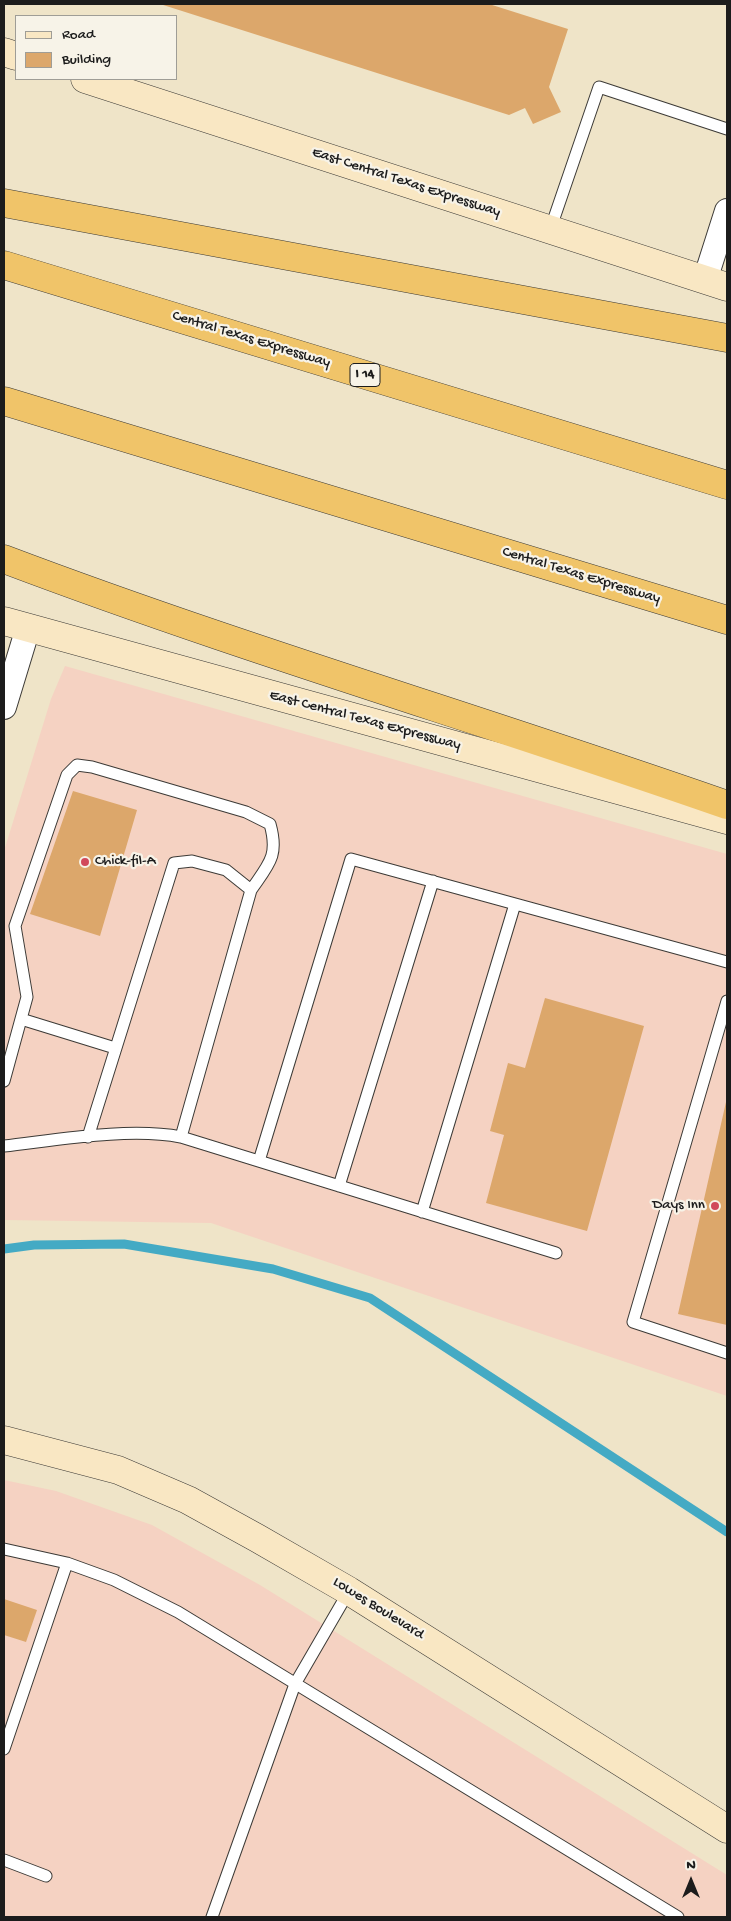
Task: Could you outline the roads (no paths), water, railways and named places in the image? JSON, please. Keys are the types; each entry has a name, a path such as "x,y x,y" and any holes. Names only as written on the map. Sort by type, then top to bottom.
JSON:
{"highway":[{"path":"4,203 727,338"},
{"name":"Central Texas Expressway","path":"4,265 727,485"},
{"name":"Central Texas Expressway","path":"4,401 727,620"},
{"path":"4,559 116,601 580,753 727,805"}],"main road":[{"name":"East Central Texas Expressway","path":"88,80 716,284"},
{"name":"East Central Texas Expressway","path":"16,624 727,820"},
{"name":"Lowes Boulevard","path":"4,1440 118,1470 188,1500 349,1591 727,1829"}],"street":[{"path":"716,284 727,211"},
{"path":"4,707 16,624"}],"lane":[{"path":"550,230 599,87 727,129"},
{"path":"4,1081 27,997 15,926 67,775 77,765 92,767 246,812 270,824 275,842 271,861 251,890 181,1137"},
{"path":"259,1161 351,859 727,962"},
{"path":"88,1137 174,863 192,861 226,870 251,890"},
{"path":"339,1186 433,881"},
{"path":"422,1212 514,904"},
{"path":"727,1001 633,1322 727,1352"},
{"path":"21,1019 115,1048"},
{"path":"4,1146 88,1137 163,1134 181,1137 556,1253"},
{"path":"4,1549 67,1563 114,1580 178,1612 678,1917"},
{"path":"4,1750 67,1563"},
{"path":"212,1917 294,1684 349,1591"},
{"path":"4,1860 46,1876"}],"waterway":[{"path":"4,1249 34,1245 124,1244 273,1269 370,1298 727,1532"}],"place":[{"name":"Chick-fil-A","path":"85,862"},
{"name":"Days Inn","path":"715,1206"}]}
